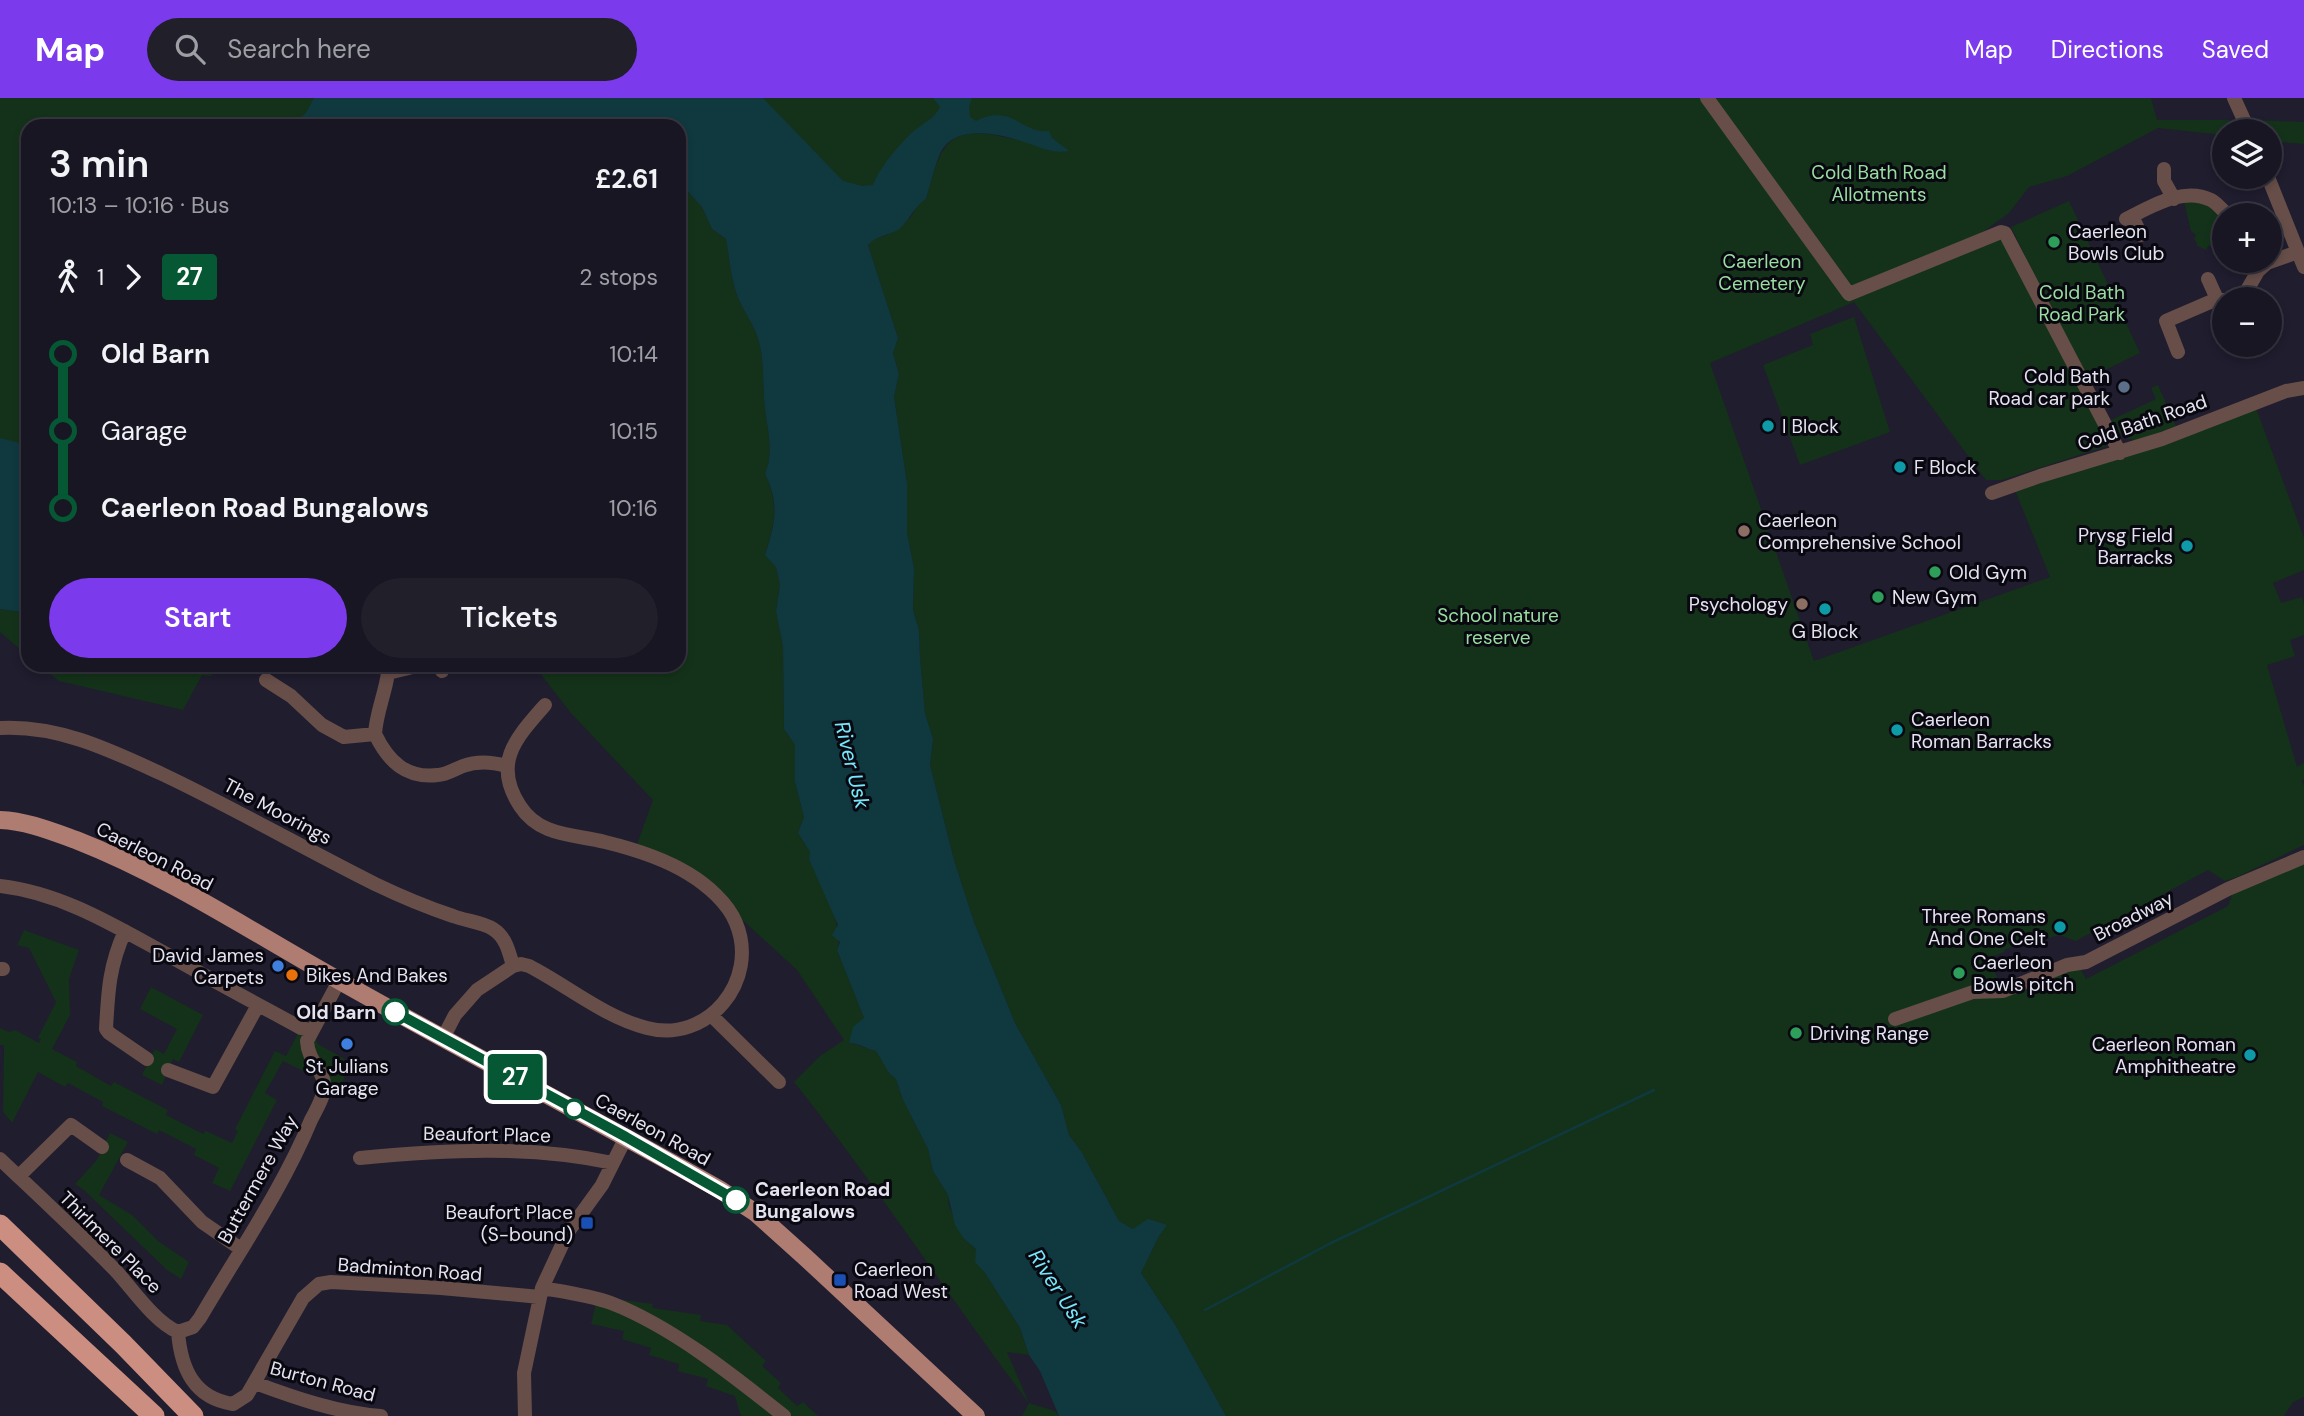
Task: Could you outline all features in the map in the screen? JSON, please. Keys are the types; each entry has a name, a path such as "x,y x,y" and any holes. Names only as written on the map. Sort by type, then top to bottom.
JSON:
{"highway":[{"path":"0,1226 123,1344 193,1416"},
{"path":"0,1245 186,1416"},
{"path":"0,1273 154,1416"},
{"path":"0,1282 87,1354"}],"main road":[{"name":"Caerleon Road","path":"0,820 48,829 144,870 339,981 719,1189 755,1213 887,1331 976,1416"}],"street":[{"path":"1707,98 1849,294 2001,232 2006,233 2120,453"},
{"path":"2234,98 2244,119"},
{"path":"2164,169 2164,181 2174,199"},
{"path":"2274,189 2304,267"},
{"path":"2141,235 2129,217 2164,201 2183,196 2198,196 2215,203"},
{"path":"2282,258 2298,252"},
{"path":"2208,279 2213,287"},
{"path":"2178,352 2166,321 2212,303"},
{"name":"Cold Bath Road","path":"1992,493 2120,453 2286,391 2304,387"},
{"path":"386,672 385,694 375,725 375,734 384,753 395,763 412,774 439,776 467,764 492,762 506,766"},
{"path":"266,680 291,696 322,726 344,737 375,734"},
{"path":"443,1038 466,1001 477,990 513,966 521,964 530,966 612,1014 649,1029 686,1028 712,1016 736,985 742,952 737,924 722,901 691,875 658,858 601,841 555,833 541,827 530,820 514,797 506,766 517,738 545,705"},
{"name":"The Moorings","path":"0,728 12,727 70,735 175,780 411,901 496,931 508,947 513,966"},
{"name":"Broadway","path":"1895,1019 1973,992 2003,991 2065,966 2086,962 2229,888 2304,857"},
{"path":"0,886 38,892 69,903 301,1028 311,1030 339,981"},
{"path":"125,931 116,949 109,976 106,1029 148,1059"},
{"path":"168,1070 213,1087 258,1005"},
{"path":"712,1016 779,1082"},
{"name":"Buttermere Way","path":"178,1332 193,1327 200,1318 292,1163 321,1098 325,1086 307,1051 311,1030"},
{"path":"19,1176 71,1125 103,1147"},
{"path":"525,1416 524,1373 541,1293 568,1232 602,1185 626,1137"},
{"name":"Beaufort Place","path":"360,1158 439,1150 521,1151 574,1155 612,1164"},
{"name":"Thirlmere Place","path":"0,1159 116,1271 159,1318 178,1332"},
{"path":"127,1160 160,1178 202,1222 241,1249"},
{"name":"Badminton Road","path":"178,1332 182,1362 193,1383 215,1400 233,1404 247,1395 256,1383 303,1298 319,1284 331,1282 587,1296 611,1303 644,1320 739,1380 784,1416"},
{"name":"Burton Road","path":"256,1383 285,1395 371,1416 381,1416"}],"green space":[{"path":"0,98 361,98 341,119 21,119 21,488 0,484"},
{"path":"731,98 2151,98 2157,120 2212,120 2212,134 2158,128 2067,176 2029,187 2009,213 1980,234 2000,240 2007,246 2109,445 2002,480 1986,480 1854,302 1710,363 1814,661 2050,577 2015,490 2256,408 2304,538 2304,570 2273,583 2281,603 2302,597 2304,635 2290,640 2295,656 2267,665 2297,767 2304,763 2304,845 2225,881 2208,870 2076,941 2059,935 2049,938 2044,930 2038,932 2039,936 1989,958 2005,996 2078,964 2086,979 2228,906 2232,895 2237,892 2304,864 2304,1397 2293,1402 2284,1416 1226,1416 1176,1326 1141,1273 1159,1236 1133,1229 1119,1221 1081,1151 1069,1135 1061,1105 1015,1023 974,922 954,860 930,765 933,739 925,713 919,630 913,610 914,568 907,533 907,483 894,397 899,374 893,353 898,338 868,245 873,239 887,235 910,218 919,203 926,199 939,157 953,140 977,133 1019,140 1033,138 958,128 877,216"},
{"path":"2282,121 2304,122 2304,144 2282,142"},
{"path":"686,190 702,207 712,229 726,239 736,292 760,346 770,445 765,474 774,505 773,523 765,554 776,567 780,585 776,611 783,646 784,729 795,745 795,782 804,817 798,833 810,852 809,859 835,917 839,941 837,950 864,1018 849,1043 876,1051 889,1073 896,1079 903,1100 928,1149 933,1171 948,1195 949,1206 964,1239 976,1249 976,1262 1020,1328 1029,1355 1007,1352 1029,1403 794,1082 820,1056 844,1040 797,970 722,901 635,850 653,800 570,712 539,672 686,672"},
{"name":"Cold Bath Road Park","path":"2069,201 2140,353 2085,378 2011,227"},
{"path":"2184,201 2202,201 2212,209 2212,246 2209,245 2206,250 2196,245 2196,235 2191,231"},
{"path":"1854,317 1890,432 1800,465 1763,365 1813,345 1810,334"},
{"path":"2158,385 2176,426 2139,440 2119,432 2111,420 2156,399 2151,388"},
{"path":"0,609 21,612 21,650 0,632"},
{"path":"48,672 212,672 212,676 202,675 183,710 59,681"},
{"path":"24,930 79,950 69,979 70,1015 52,1049 77,1062 76,1066 111,1086 114,1082 168,1110 166,1115 203,1134 206,1131 232,1143 238,1131 235,1129 275,1051 286,1056 301,1028 311,1030 318,1044 350,1062 338,1095 311,1075 283,1061 265,1093 277,1100 230,1191 212,1183 219,1168 194,1155 196,1149 159,1130 157,1134 102,1106 103,1102 68,1083 65,1087 38,1072 12,1123 3,1112 4,1045 0,1045 0,1028 9,1032 15,1030 39,1043 41,1039 38,1038 56,1002 29,948 17,945"},
{"path":"151,987 203,1015 179,1062 173,1059 162,1085 142,1075 155,1049 164,1054 177,1029 140,1009"},
{"path":"110,1133 128,1142 99,1195 132,1215 158,1241 189,1262 181,1279 167,1270 75,1184 97,1160"},
{"path":"597,1299 611,1303 622,1300 653,1304 652,1308 701,1315 700,1321 727,1325 766,1361 762,1366 781,1383 778,1388 797,1406 803,1402 818,1416 742,1416 735,1396 706,1386 708,1379 678,1371 679,1364 649,1355 651,1348 622,1339 624,1331 591,1324"},
{"path":"1029,1403 1055,1411 1059,1416 1022,1416"}],"water":[{"name":"River Usk","path":"314,98 763,98 843,181 862,186 873,185 897,148 935,115 940,107 933,98 972,98 970,117 976,121 989,116 1008,117 1039,131 1049,131 1052,138 1069,151 1053,151 984,133 952,140 944,147 939,157 926,199 899,229 875,239 868,245 898,338 893,353 899,374 894,397 907,483 907,533 914,568 913,610 919,630 925,713 933,739 930,765 954,860 974,922 1015,1023 1061,1105 1069,1135 1081,1151 1119,1221 1133,1229 1148,1219 1167,1225 1141,1273 1176,1326 1226,1416 1059,1416 1040,1371 1029,1355 1020,1328 975,1262 976,1249 964,1239 955,1225 948,1195 933,1171 928,1149 903,1100 896,1079 889,1073 876,1051 849,1043 853,1027 864,1018 837,950 840,942 832,935 838,925 809,859 810,852 798,833 804,817 795,782 795,745 784,729 783,646 776,611 780,585 776,567 765,555 773,524 774,505 765,474 770,445 760,346 736,292 726,239 712,229 702,207 686,190 686,119 299,119 306,113"},
{"path":"0,438 21,443 21,612 0,609"}],"waterway":[{"path":"1205,1310 1331,1243 1654,1090"}],"bus line":[{"name":"27","path":"395,1012 736,1200"}],"place":[{"name":"Caerleon Bowls Club","path":"2054,242"},
{"name":"Cold Bath Road car park","path":"2124,387"},
{"name":"I Block","path":"1768,426"},
{"name":"F Block","path":"1900,467"},
{"name":"Caerleon Comprehensive School","path":"1744,531"},
{"name":"Prysg Field Barracks","path":"2187,546"},
{"name":"Old Gym","path":"1935,572"},
{"name":"New Gym","path":"1878,597"},
{"name":"Psychology","path":"1802,604"},
{"name":"G Block","path":"1825,609"},
{"name":"Caerleon Roman Barracks","path":"1897,730"},
{"name":"Three Romans And One Celt","path":"2060,927"},
{"name":"David James Carpets","path":"278,966"},
{"name":"Caerleon Bowls pitch","path":"1959,973"},
{"name":"Bikes And Bakes","path":"292,975"},
{"name":"Old Barn","path":"395,1012"},
{"name":"Driving Range","path":"1796,1033"},
{"name":"St Julians Garage","path":"347,1044"},
{"name":"Caerleon Roman Amphitheatre","path":"2250,1055"},
{"name":"Caerleon Road Bungalows","path":"736,1200"},
{"name":"Beaufort Place (S-bound)","path":"587,1223"},
{"name":"Caerleon Road West","path":"840,1280"}],"park label":[{"name":"Cold Bath Road Allotments","path":"1879,183"},
{"name":"Caerleon Cemetery","path":"1762,272"},
{"name":"School nature reserve","path":"1498,626"}]}
